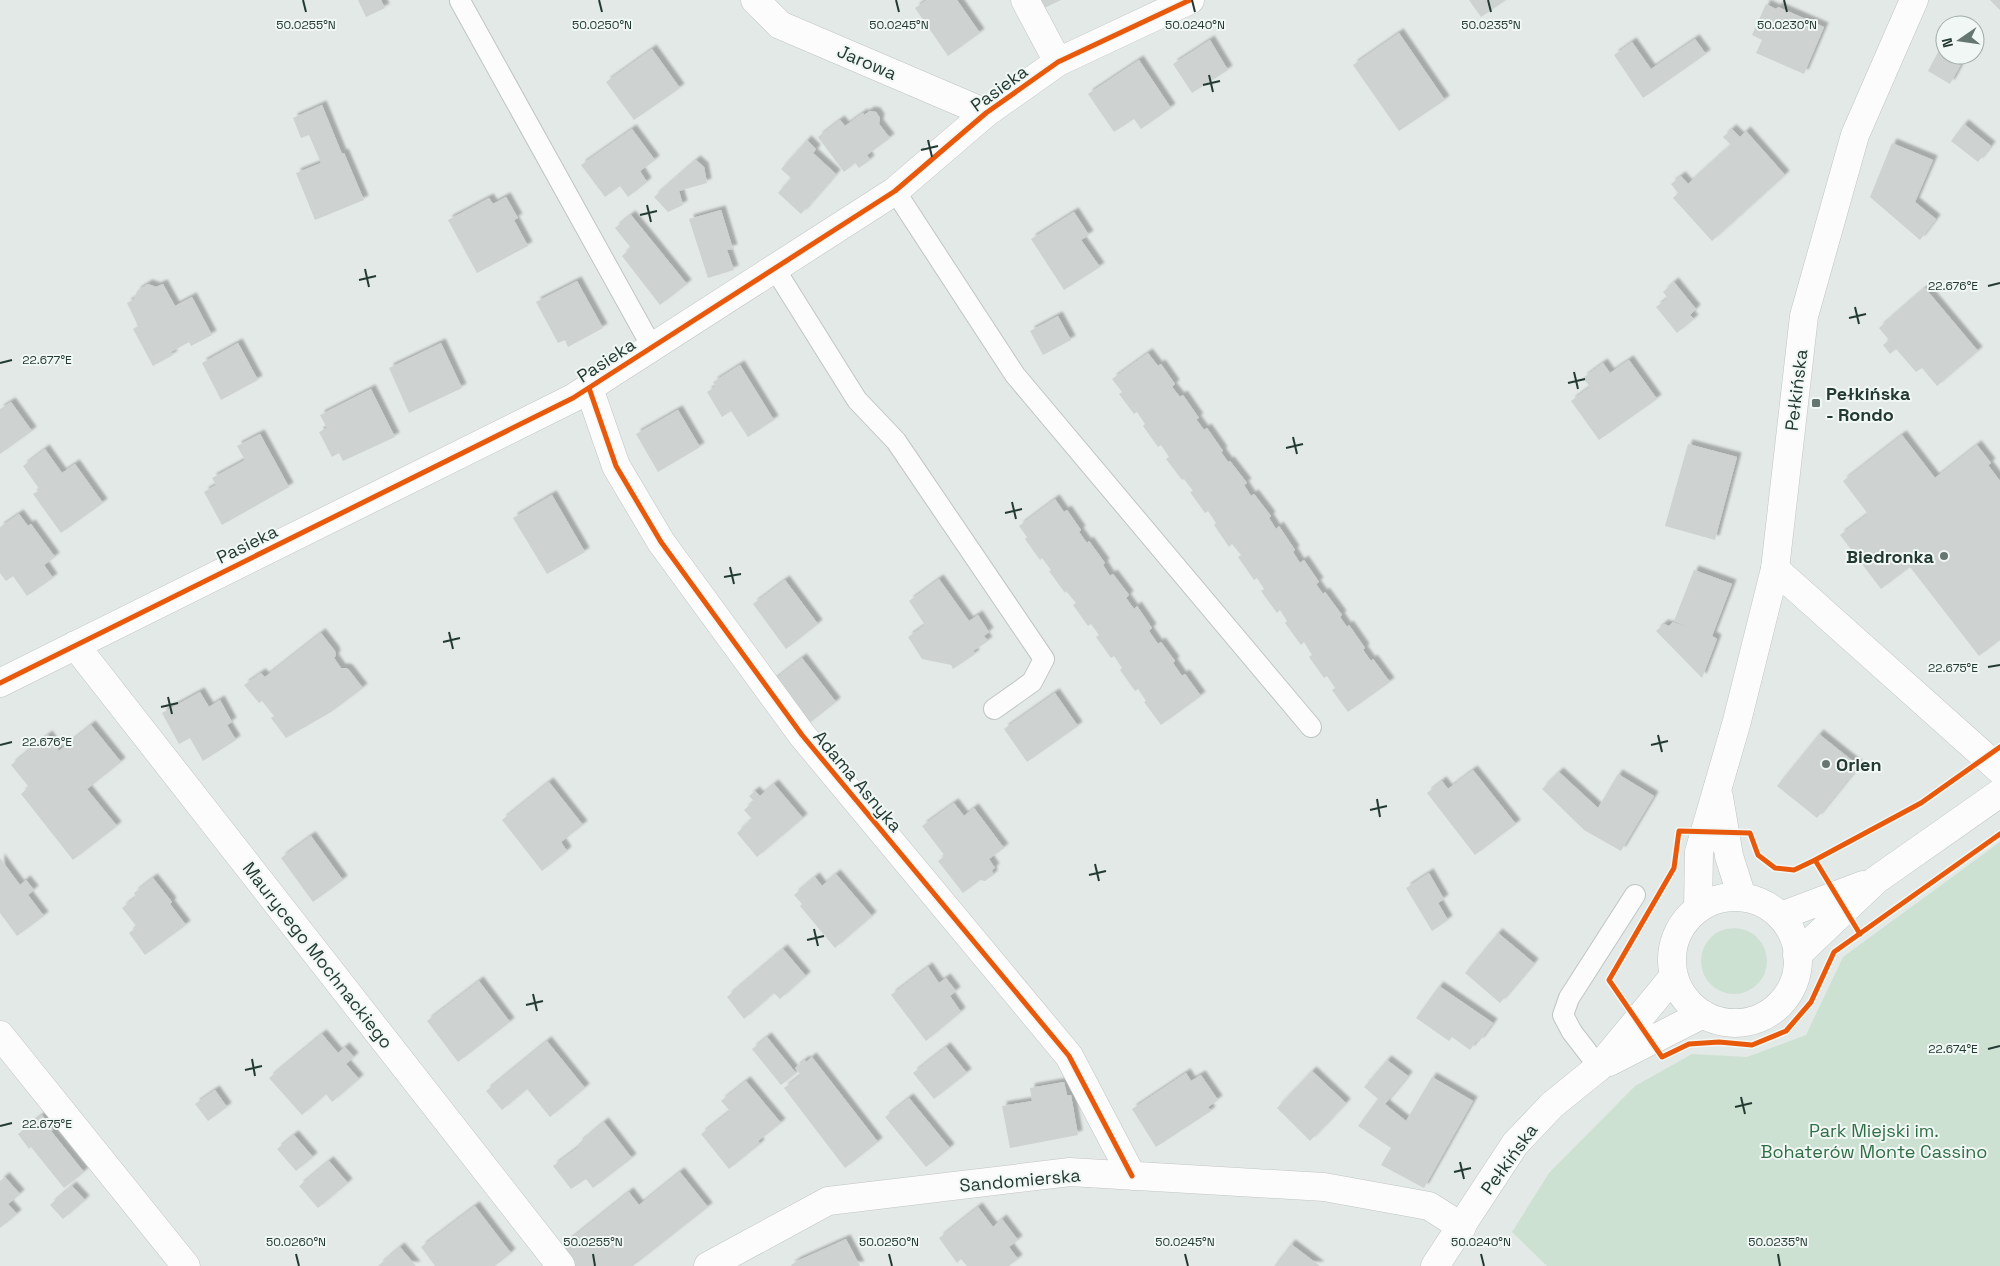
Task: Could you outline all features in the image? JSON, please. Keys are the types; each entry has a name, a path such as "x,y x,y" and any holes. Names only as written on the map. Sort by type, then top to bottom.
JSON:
{"street":[{"name":"Jarowa","path":"755,0 780,25 986,113"},
{"path":"1025,0 1058,62"},
{"name":"Pasieka","path":"0,683 555,407 589,388 895,191 986,113 1058,62 1190,0"},
{"name":"Pełkińska","path":"1698,908 1699,852 1718,790 1776,569 1804,316 1855,134 1914,0"},
{"name":"Adama Asnyka","path":"589,388 616,466 661,542 802,735 1069,1056 1132,1176"},
{"path":"1776,569 2000,770"},
{"name":"Maurycego Mochnackiego","path":"75,645 561,1266"},
{"name":"Pełkińska","path":"1718,790 1729,856 1742,898"},
{"path":"1797,954 1876,880 2000,793"},
{"path":"1781,916 1876,880"},
{"path":"1732,896 1742,898 1750,898 1766,905 1781,916 1791,931 1797,948 1798,966 1794,984 1784,999 1771,1011 1755,1020 1737,1023 1720,1021 1703,1014 1689,1003 1678,988 1674,976 1672,953 1676,936 1685,920 1698,908 1715,900 1732,896"},
{"name":"Pełkińska","path":"1435,1266 1515,1144 1552,1105 1599,1067 1674,976"},
{"name":"Pełkińska","path":"1599,1067 1703,1014"},
{"path":"0,1035 186,1266"},
{"name":"Sandomierska","path":"708,1266 828,1201 1070,1172 1324,1187 1429,1206 1462,1227"}],"lane":[{"path":"460,1 652,347"},
{"path":"895,191 1015,376 1311,727"},
{"path":"775,269 857,400 896,441 1044,659 1032,682 994,709"},
{"path":"1599,1067 1572,1032 1563,1015 1569,998 1635,895"}],"green space":[{"name":"Park Miejski im. Bohaterów Monte Cassino","path":"2000,842 2000,1266 1547,1266 1512,1232 1549,1173 1635,1086 1692,1054 1747,1057 1806,1035 1843,957"},
{"path":"1727,928 1741,928 1753,933 1762,942 1767,954 1765,974 1758,985 1741,994 1727,994 1715,989 1706,980 1701,968 1701,954 1706,942 1715,933"}],"building":[{"path":"358,0 381,0 385,8 366,17"},
{"path":"927,0 957,0 980,33 948,56 915,8"},
{"path":"1040,0 1061,0 1044,8"},
{"path":"1469,0 1506,0 1481,17"},
{"path":"1990,0 2000,0 2000,10"},
{"path":"1766,4 1776,9 1778,7 1824,27 1804,74 1756,53 1762,40 1752,35"},
{"path":"1399,33 1445,100 1399,131 1353,65"},
{"path":"1695,39 1706,54 1643,98 1614,55 1632,42 1651,69"},
{"path":"1210,40 1228,70 1192,93 1173,64"},
{"path":"652,49 680,88 634,120 606,82"},
{"path":"1935,58 1935,65 1960,65 1950,84 1928,71"},
{"path":"1139,60 1171,108 1141,129 1134,119 1114,132 1088,94"},
{"path":"322,105 342,154 344,153 364,200 315,220 296,173 321,163 309,135 301,138 293,118"},
{"path":"870,111 876,112 880,118 879,124 890,138 867,155 870,160 859,168 855,163 844,172 818,137 840,120 845,126 863,113 864,115"},
{"path":"1964,124 1991,146 1978,162 1951,141"},
{"path":"632,129 655,160 640,171 647,182 628,197 620,186 605,197 581,165"},
{"path":"1732,129 1740,137 1746,131 1785,175 1712,241 1673,198 1678,193 1671,184 1681,176 1688,184 1731,145 1723,137"},
{"path":"807,140 816,149 813,153 836,174 801,214 778,193 791,178 781,169"},
{"path":"1892,143 1933,160 1915,202 1936,219 1920,240 1870,197"},
{"path":"696,160 704,167 707,183 679,191 683,205 668,212 654,197"},
{"path":"506,197 518,218 514,220 528,246 477,273 448,220 489,198 493,204"},
{"path":"721,210 733,249 727,250 734,270 708,278 689,219"},
{"path":"1074,212 1089,235 1081,240 1100,267 1064,290 1031,239"},
{"path":"631,215 687,284 660,305 622,256 631,248 615,228"},
{"path":"577,281 603,328 568,347 565,340 558,343 536,302"},
{"path":"1674,282 1696,309 1690,315 1694,319 1677,333 1656,307 1668,298 1663,292"},
{"path":"148,284 156,287 163,284 175,306 192,297 212,335 191,346 189,342 171,352 173,355 153,366 133,329 138,326 127,303 134,299 137,291"},
{"path":"1925,288 1978,351 1937,386 1922,368 1916,372 1896,349 1890,354 1883,345 1889,340 1879,328"},
{"path":"1058,316 1071,340 1043,355 1030,331"},
{"path":"238,343 258,380 221,400 202,363"},
{"path":"441,343 462,388 409,413 389,368"},
{"path":"1148,353 1158,366 1161,364 1175,384 1172,387 1180,397 1183,395 1199,418 1196,419 1204,430 1207,428 1223,451 1221,452 1228,462 1230,461 1247,483 1244,485 1251,496 1254,494 1271,516 1269,518 1276,529 1279,526 1295,550 1293,552 1300,563 1304,560 1319,582 1316,584 1323,594 1325,592 1342,615 1340,617 1347,627 1349,625 1365,648 1363,650 1371,661 1373,659 1390,682 1348,712 1332,690 1335,688 1327,676 1324,678 1309,657 1312,655 1304,642 1301,645 1285,623 1287,621 1280,610 1277,613 1261,591 1264,589 1257,578 1254,580 1238,557 1241,555 1232,544 1229,547 1214,525 1216,523 1208,511 1205,513 1190,492 1193,491 1166,459 1169,457 1161,445 1158,447 1143,426 1145,424 1137,412 1134,414 1119,394 1122,392 1112,379"},
{"path":"1629,360 1657,399 1599,440 1571,401 1590,387 1583,378 1603,363 1610,373"},
{"path":"740,365 774,420 748,437 731,411 722,417 707,392 716,386 713,382"},
{"path":"371,389 395,437 343,461 339,453 332,457 319,432 327,428 320,415"},
{"path":"11,402 32,431 0,454 0,409"},
{"path":"678,410 700,447 658,472 636,434"},
{"path":"260,434 289,487 222,525 204,492 216,485 212,478 245,460 237,446"},
{"path":"1902,435 1935,478 1977,445 1991,463 1988,465 2000,481 2000,640 1979,656 1910,567 1881,589 1840,535 1868,514 1843,481"},
{"path":"1688,444 1737,457 1715,540 1665,526"},
{"path":"45,449 62,473 75,464 103,503 61,533 33,494 40,490 23,466"},
{"path":"552,495 585,552 547,574 513,518"},
{"path":"1055,499 1064,512 1067,510 1081,530 1079,532 1087,543 1089,541 1105,563 1103,565 1110,576 1113,574 1129,595 1126,598 1134,609 1137,606 1152,628 1149,631 1158,644 1161,642 1175,661 1173,663 1182,676 1185,674 1201,696 1161,725 1144,702 1146,701 1138,689 1135,691 1120,670 1122,668 1114,656 1111,658 1096,637 1099,635 1091,624 1088,626 1073,605 1076,603 1066,591 1065,593 1049,571 1051,570 1042,558 1040,560 1025,539 1027,537 1019,526"},
{"path":"19,514 28,526 31,524 55,557 44,565 53,578 27,596 13,576 6,581 0,573 0,527"},
{"path":"1694,570 1732,584 1712,636 1717,639 1702,678 1656,631 1664,624 1669,626 1673,622 1687,627 1674,621"},
{"path":"939,579 969,621 978,615 989,632 984,636 988,641 973,651 975,654 953,669 951,665 922,659 908,637 925,625 909,601"},
{"path":"785,580 818,624 786,649 753,604"},
{"path":"321,633 335,651 336,655 334,658 341,668 349,670 363,688 331,712 286,738 271,718 274,716 262,701 259,703 244,685 261,673 265,677"},
{"path":"802,658 836,702 804,727 770,683"},
{"path":"200,692 209,707 220,700 232,722 227,725 236,740 203,761 190,738 179,744 162,713"},
{"path":"1055,693 1078,726 1027,762 1004,729"},
{"path":"91,725 121,762 87,789 117,826 73,860 21,794 29,787 11,765 48,735 59,751"},
{"path":"1819,734 1859,766 1817,818 1777,786"},
{"path":"1473,770 1516,824 1475,855 1427,793 1442,781 1448,789"},
{"path":"1559,772 1598,808 1618,774 1654,796 1621,851 1584,830 1542,789"},
{"path":"549,782 583,825 561,842 567,851 542,871 502,820"},
{"path":"774,784 803,818 757,857 737,833 752,819 744,810 754,801 749,796 755,791 760,796"},
{"path":"954,803 964,816 974,808 1004,848 989,859 995,868 992,870 993,875 985,881 980,880 963,893 938,861 945,856 922,826"},
{"path":"311,836 343,880 313,902 281,858"},
{"path":"0,858 20,885 26,880 34,890 28,895 44,916 17,936 0,913"},
{"path":"1429,873 1444,899 1438,903 1448,920 1432,931 1406,888"},
{"path":"836,874 872,916 835,948 800,906 802,904 794,895 815,877 822,886"},
{"path":"153,878 172,902 170,904 186,925 145,955 129,933 137,927 122,908 136,897 134,893"},
{"path":"1498,933 1534,963 1500,1003 1465,973"},
{"path":"783,949 806,976 780,999 774,993 744,1019 727,997"},
{"path":"928,967 939,983 946,978 956,991 950,996 961,1012 926,1041 891,995"},
{"path":"479,981 510,1022 458,1062 427,1021"},
{"path":"1439,986 1493,1023 1479,1042 1477,1040 1470,1050 1452,1037 1449,1041 1416,1018"},
{"path":"322,1034 338,1053 345,1047 354,1057 346,1064 359,1079 332,1102 326,1094 302,1115 269,1078"},
{"path":"767,1037 796,1073 781,1085 752,1049"},
{"path":"547,1041 585,1088 550,1117 527,1089 502,1110 486,1091"},
{"path":"946,1047 967,1073 934,1099 913,1073"},
{"path":"812,1057 878,1142 845,1168 784,1088 801,1075 795,1068"},
{"path":"1387,1060 1408,1076 1385,1104 1406,1121 1432,1077 1473,1101 1424,1188 1381,1165 1391,1148 1358,1126 1378,1099 1364,1087"},
{"path":"1312,1071 1346,1103 1310,1141 1277,1108"},
{"path":"1186,1073 1191,1081 1201,1075 1218,1100 1208,1107 1211,1111 1156,1147 1132,1109"},
{"path":"746,1081 781,1123 758,1141 760,1144 729,1169 701,1134 730,1111 721,1101"},
{"path":"1064,1082 1067,1095 1071,1095 1078,1135 1010,1148 1002,1106 1032,1101 1030,1088"},
{"path":"215,1090 227,1107 208,1121 195,1104"},
{"path":"909,1098 950,1148 926,1167 885,1117"},
{"path":"42,1115 53,1130 51,1131 84,1172 64,1188 18,1134"},
{"path":"604,1122 632,1158 593,1188 586,1179 571,1189 553,1166 580,1146 578,1144"},
{"path":"294,1135 313,1157 296,1171 277,1149"},
{"path":"329,1161 348,1183 318,1208 299,1186"},
{"path":"680,1172 708,1207 633,1266 571,1266 558,1249 629,1192 639,1205"},
{"path":"5,1177 20,1194 8,1204 17,1214 0,1228 0,1181"},
{"path":"72,1186 85,1200 63,1219 50,1205"},
{"path":"475,1206 511,1253 495,1266 435,1266 421,1247"},
{"path":"978,1207 993,1227 1002,1219 1018,1240 1009,1247 1018,1259 1009,1266 967,1266 961,1259 957,1263 939,1238"},
{"path":"846,1239 860,1266 790,1266 797,1261"},
{"path":"1291,1244 1320,1266 1274,1266"},
{"path":"400,1247 416,1266 378,1266"}],"cycle path":[{"path":"0,683 573,398 895,191 986,113 1058,62 1190,0"},
{"path":"589,388 616,466 661,542 802,735 1069,1056 1132,1176"},
{"path":"2000,747 1921,803 1794,870 1775,868 1758,855 1750,833 1679,831 1674,868 1609,980 1662,1057 1689,1044 1719,1042 1752,1045 1786,1031 1811,1002 1834,952 2000,834"},
{"path":"1815,860 1860,934"}],"place":[{"name":"Pełkińska - Rondo","path":"1816,403"},
{"name":"Biedronka","path":"1944,556"},
{"name":"Orlen","path":"1826,764"}]}
